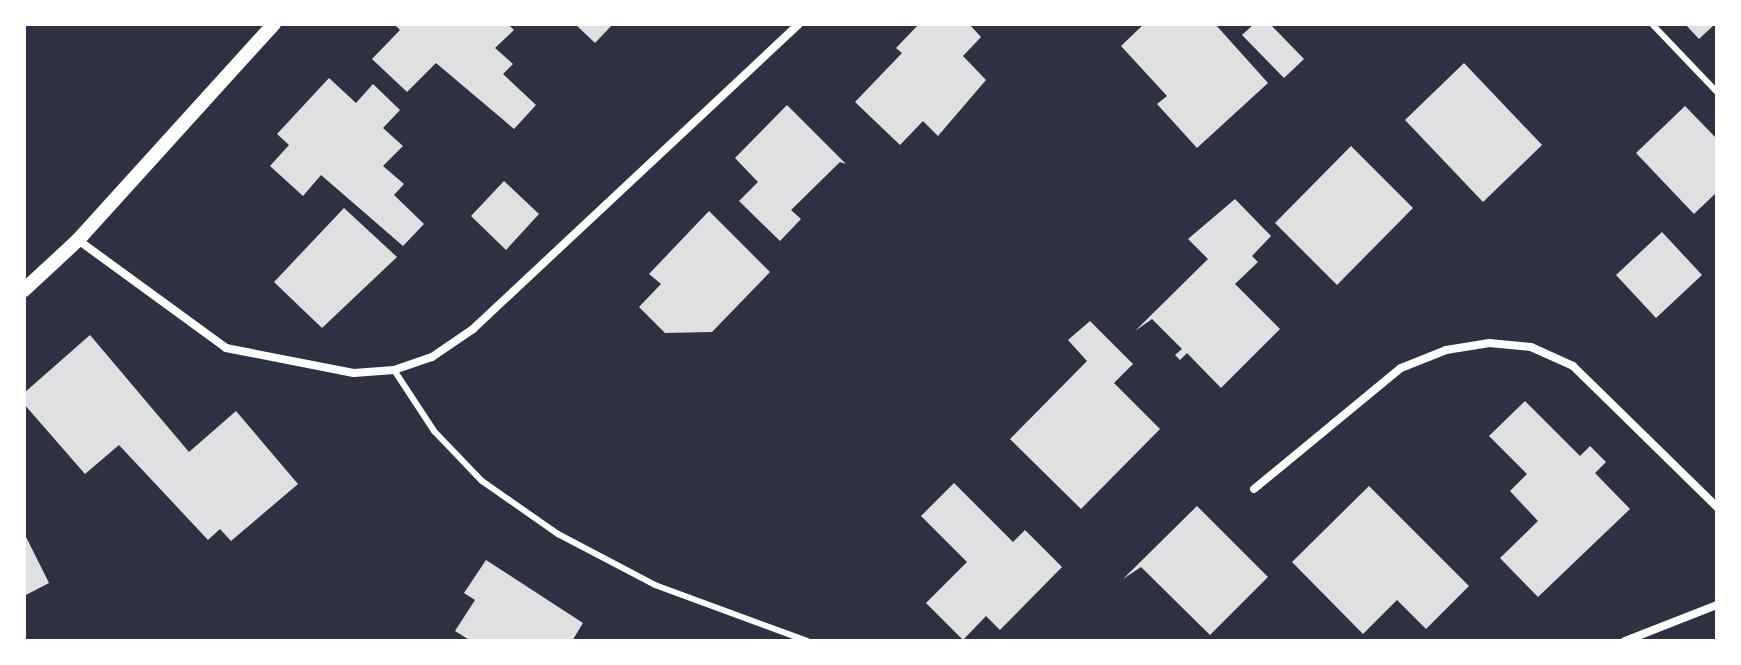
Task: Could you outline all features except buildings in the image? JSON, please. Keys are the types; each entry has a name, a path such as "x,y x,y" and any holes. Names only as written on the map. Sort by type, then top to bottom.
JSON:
{"street":[{"path":"24,290 78,240 274,24"},
{"path":"78,240 226,348 354,373 394,370 432,357 473,329 799,24"},
{"path":"1254,489 1401,368 1446,350 1489,343 1531,347 1573,366 1717,507"},
{"path":"1625,641 1717,605"}],"lane":[{"path":"1652,24 1717,92"},
{"path":"394,370 434,431 482,481 558,534 655,585 807,641"}]}
